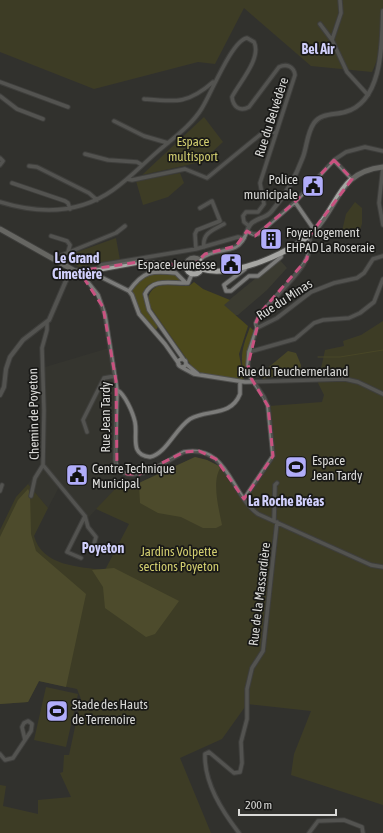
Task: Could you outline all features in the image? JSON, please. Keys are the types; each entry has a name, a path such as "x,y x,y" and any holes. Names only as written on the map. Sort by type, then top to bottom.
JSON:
{"main road":[{"path":"201,269 220,272 244,267 281,252 315,231 344,186 352,179 364,171 383,167"},
{"path":"0,229 71,269 79,271 140,262 186,266"},
{"path":"194,258 198,260 201,269 196,274 192,274 188,272 186,266 189,260 194,258"}],"street":[{"path":"332,40 341,14 340,0"},
{"path":"198,260 205,254 236,246 244,238 249,226 253,222 268,215 281,198 300,164 309,133 315,122 323,116 352,110 361,104 368,95 375,81 378,70 383,11"},
{"path":"320,24 332,40 347,72 368,95"},
{"name":"Rue du Belvédère","path":"214,81 240,41 247,38 254,42 256,52 247,75 232,97 234,104 240,109 246,109 251,105 279,67 286,65 292,68 295,75 260,183 264,201 263,206 258,212 246,212 243,216 244,222 249,226"},
{"path":"144,99 171,101 189,99 201,93 214,81"},
{"path":"0,202 30,209 49,211 70,209 96,200 115,189 127,179 199,113 214,81"},
{"path":"0,82 68,107"},
{"path":"0,96 16,109 43,119"},
{"path":"114,121 144,136 168,143"},
{"path":"127,179 132,180 185,169 203,178 207,178 261,134 270,132 276,133"},
{"path":"247,231 253,234 258,234 295,202 334,160 346,152 365,147 383,151"},
{"path":"85,154 108,160 137,162 142,165"},
{"path":"0,158 3,161 0,165"},
{"path":"334,160 352,179"},
{"path":"29,166 37,167 89,192 96,200"},
{"path":"383,167 379,203 383,225"},
{"path":"12,183 65,201 70,209"},
{"path":"196,249 196,230 220,221 212,201 200,208"},
{"path":"295,202 315,231"},
{"path":"204,247 204,241 207,234 224,224"},
{"path":"57,260 62,255 116,233 125,226"},
{"path":"51,236 67,241 70,245 67,253"},
{"path":"100,264 196,249 238,237 244,238"},
{"path":"244,499 273,456 268,406 264,397 253,383 248,365 249,352 260,313 284,289 307,259 311,246 306,237"},
{"path":"244,267 245,269 224,285 226,291 231,291 249,276 258,276 281,257 281,252"},
{"name":"Rue du Minas","path":"257,328 277,318 311,292 334,283 357,278 364,273 373,260 383,256"},
{"path":"0,395 5,384 7,366 13,352 26,337 47,322 71,269"},
{"name":"Rue Jean Tardy","path":"79,271 94,289 103,307 116,376 117,390 114,460 117,469 126,474 140,474 184,452 199,451 211,455 216,459 253,510 275,522 371,565 383,567"},
{"path":"129,291 141,276 157,272 176,272 186,283"},
{"path":"85,278 93,274 129,291 139,314 184,367 185,362"},
{"path":"192,274 190,282 158,283 150,287 145,294 149,310 185,362 200,376"},
{"path":"249,352 295,339 314,323 323,320 349,318 360,314 374,302 383,279"},
{"name":"Chemin de Poyeton","path":"47,322 47,330 42,348 44,410 43,465 85,516 88,527 95,535 94,544"},
{"path":"179,352 180,364"},
{"path":"180,364 185,362"},
{"name":"Rue du Teuchernerland","path":"180,364 187,372 200,376 240,382 253,383 345,379 358,382 383,394"},
{"path":"87,432 82,420 104,378 116,376"},
{"path":"117,390 122,394 133,417 136,448 142,455 150,457 158,454 177,430 190,419 203,414 221,412 232,405 240,394 240,382"},
{"path":"31,496 35,478 43,465"},
{"path":"275,522 275,485 277,483"},
{"path":"0,491 2,485"},
{"path":"81,558 67,552 85,516"},
{"name":"Rue de la Massardière","path":"239,833 218,801 213,790 205,754 210,752 234,773 240,772 242,768 241,742 246,726 247,689 252,668 263,651 275,522"},
{"path":"0,754 5,760 10,759 25,740 33,728 32,724 28,721 24,722 22,727 25,740"},
{"path":"309,833 318,821 344,820 362,828 363,833"}],"highlighted area":[{"path":"334,160 352,179 310,235 307,259 260,313 255,325 257,328 248,365 251,378 268,406 273,456 244,499 216,459 199,451 184,452 140,474 127,474 117,469 116,381 103,307 79,271 139,262 193,266 205,254 236,246 247,231 255,236 295,202"}],"shaded area":[{"path":"279,259 287,268 267,290 238,315 235,315 223,305"},
{"path":"109,348 116,381 115,489 87,519 59,487 48,508 28,484 40,466 42,368"},
{"path":"288,351 296,353 301,365 300,371 263,379 261,376 263,372"},
{"path":"195,457 207,460 221,467 218,473 216,487 222,525 216,528 203,528 181,517 158,513 140,503 139,483"},
{"path":"28,489 30,493 31,534 36,551 86,594 66,687 39,681 28,702 0,704 0,537 18,500"},
{"path":"114,568 179,601 155,634 146,637 105,608 103,587 92,570"}],"green space":[{"path":"0,0 383,0 382,28 376,64 372,72 311,66 244,8 215,64 198,62 94,89 0,52"},
{"name":"Espace multisport","path":"204,117 223,142 201,162 142,175"},
{"name":"Espace multisport","path":"180,173 184,183 168,197 143,205 136,181"},
{"path":"355,202 362,208 362,224 357,238 342,231 346,214"},
{"path":"116,238 120,260 79,267 68,260 66,256"},
{"path":"152,273 174,273 182,281 157,282 149,285 145,289 143,295 144,302 158,327 156,330 141,314 132,290 139,278"},
{"path":"194,282 203,289 230,300 224,305 248,326 239,354 244,381 202,374 193,368 151,308 148,299 150,292 154,288 164,285 189,286"},
{"name":"Jardins Volpette sections Poyeton","path":"383,321 383,805 291,775 294,754 311,711 247,704 222,739 180,758 211,833 0,833 0,785 6,786 3,806 38,814 38,800 71,797 60,773 63,772 64,755 69,755 81,699 77,689 39,681 28,702 0,704 0,530 16,497 28,484 48,508 34,536 38,546 45,554 53,559 73,566 105,570 129,524 96,509 115,489 139,483 195,457 207,460 221,467 245,502 274,457 269,406 322,402 324,395 318,383 325,350 344,346 343,341 361,335"},
{"path":"250,327 254,331 247,358 249,377 244,377 242,352"},
{"name":"Stade des Hauts de Terrenoire","path":"46,687 78,694 66,747 34,740"}],"waterway":[{"path":"318,357 340,357 383,350"}],"place":[{"name":"Police municipale","path":"313,186"},
{"name":"Foyer logement EHPAD La Roseraie","path":"271,239"},
{"name":"Espace Jeunesse","path":"231,264"},
{"name":"Espace Jean Tardy","path":"296,467"},
{"name":"Centre Technique Municipal","path":"77,475"},
{"name":"Stade des Hauts de Terrenoire","path":"57,711"}],"district":[{"name":"Bel Air","path":"318,49"},
{"name":"Le Grand Cimetière","path":"77,266"},
{"name":"La Roche Bréas","path":"286,501"},
{"name":"Poyeton","path":"103,548"}]}
